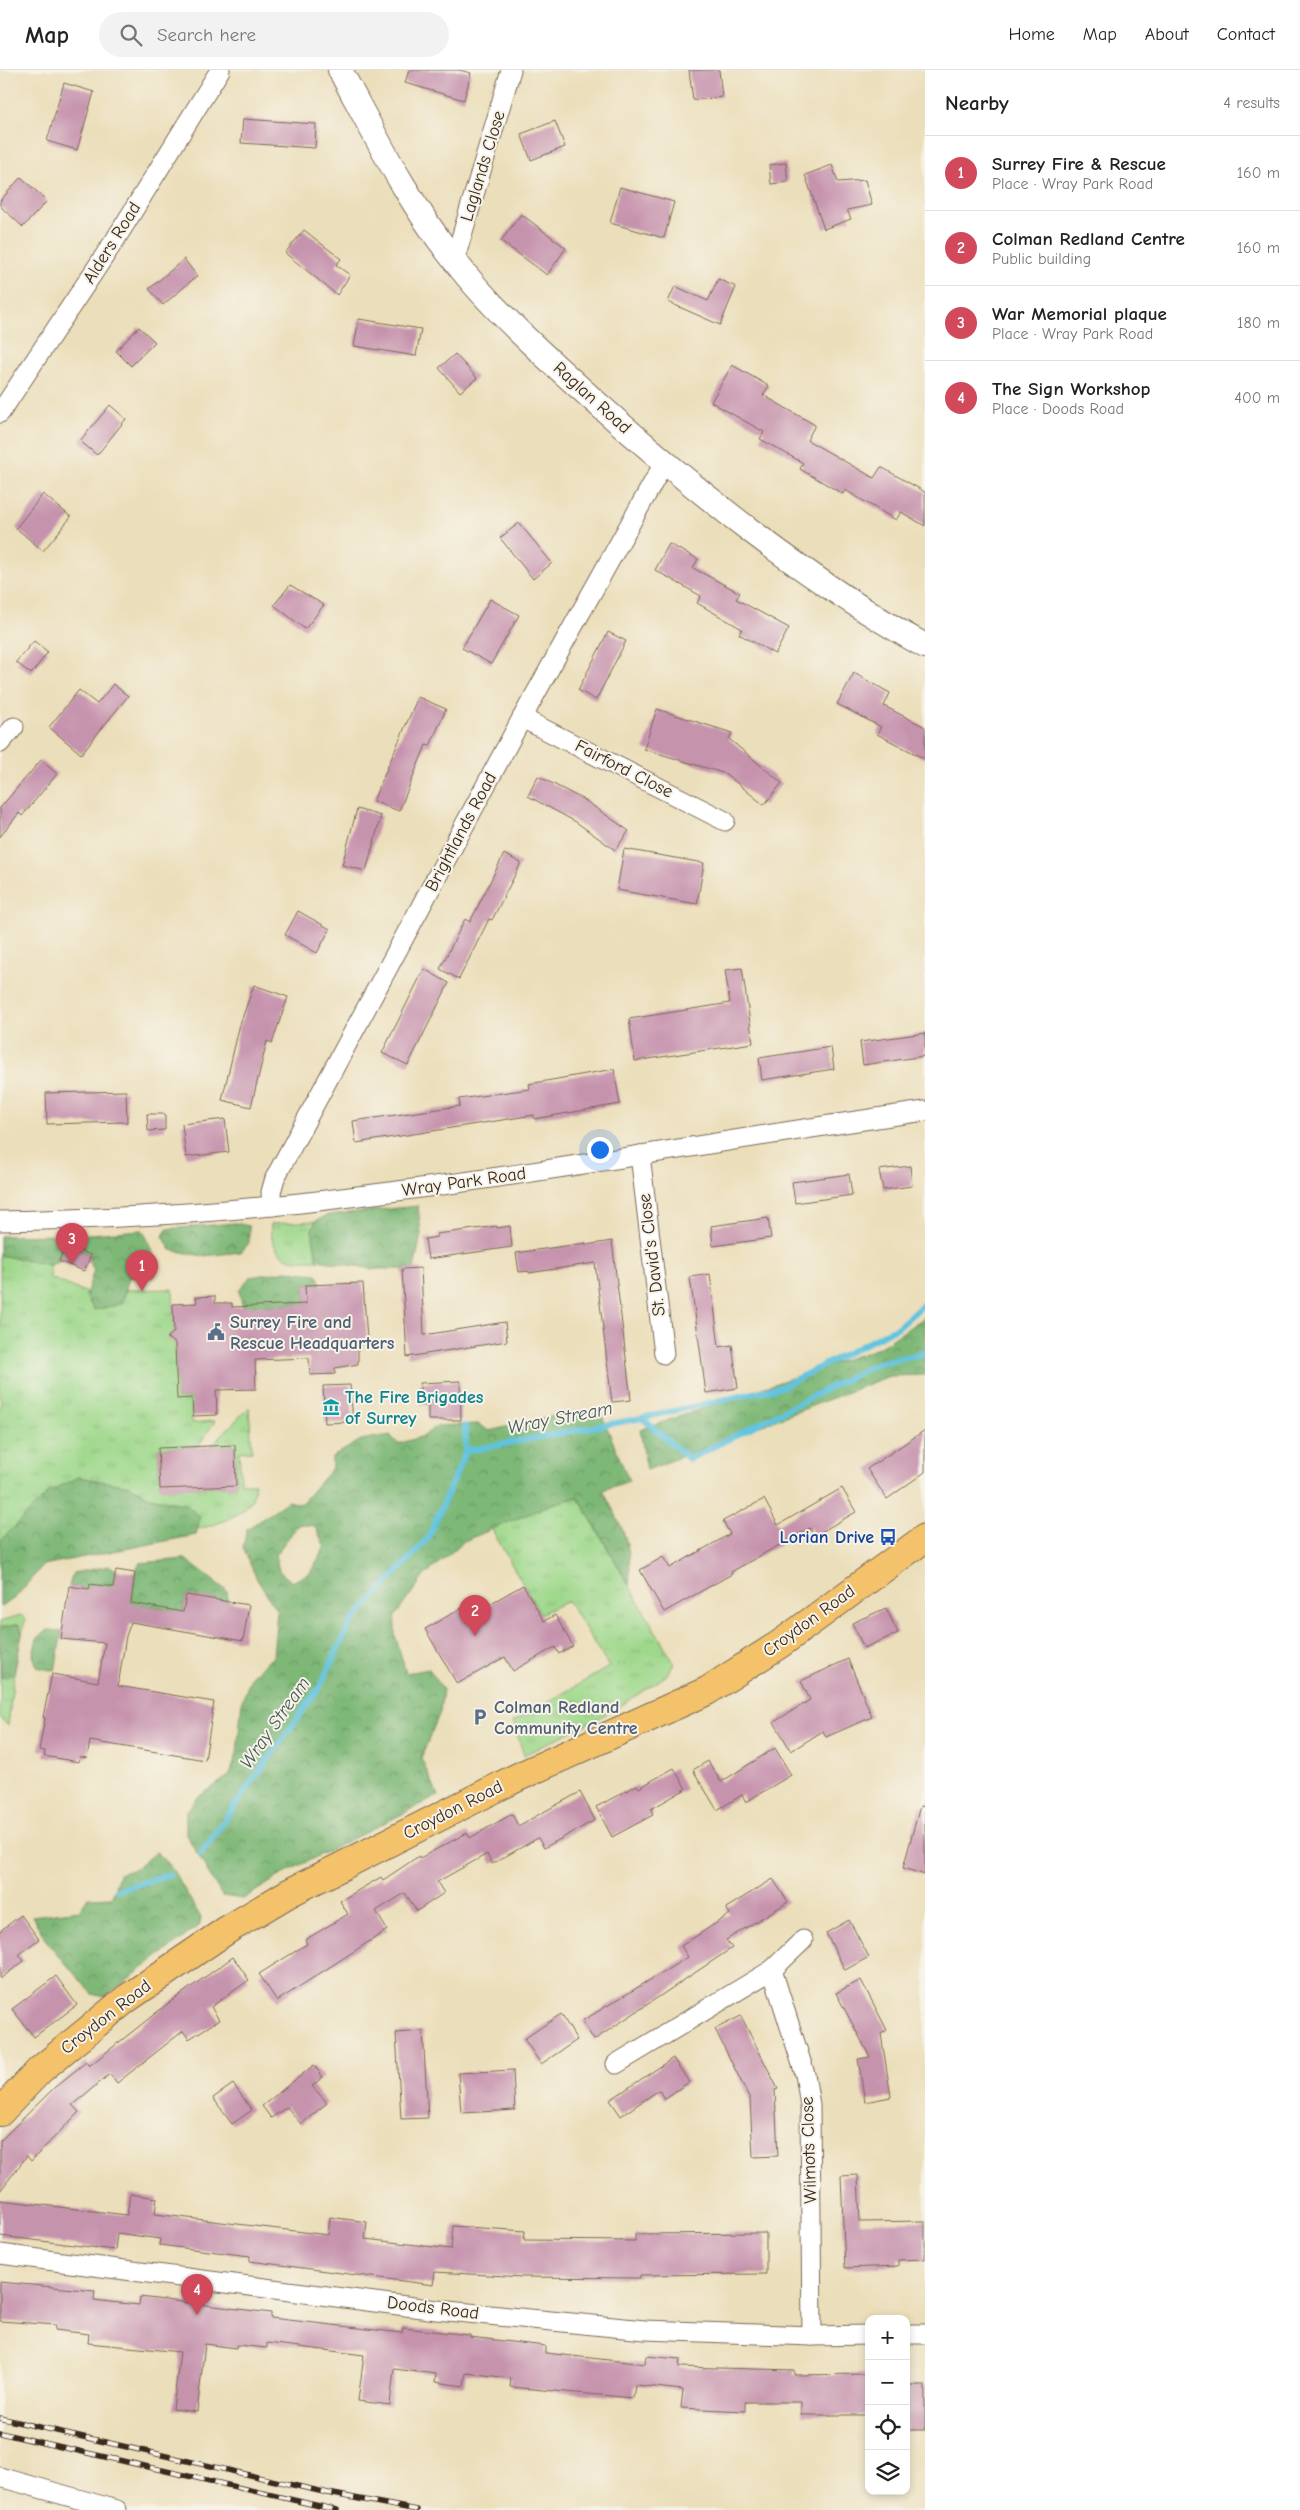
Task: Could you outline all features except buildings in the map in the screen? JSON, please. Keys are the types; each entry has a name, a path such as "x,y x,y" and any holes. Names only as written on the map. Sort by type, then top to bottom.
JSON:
{"main road":[{"name":"Croydon Road","path":"0,2112 40,2070 126,1999 226,1930 289,1893 518,1777 707,1691 780,1644 925,1538"}],"street":[{"name":"Alders Road","path":"0,413 115,240 220,70"},
{"name":"Raglan Road","path":"340,70 398,178 426,224 454,262 535,346 664,463 777,552 925,646"},
{"name":"Laglands Close","path":"454,262 511,70"},
{"name":"Brightlands Road","path":"272,1206 271,1192 275,1178 522,718 664,463"},
{"name":"Fairford Close","path":"522,718 726,821"},
{"path":"0,743 14,727"},
{"name":"Wray Park Road","path":"0,1221 272,1206 440,1186 925,1111"},
{"name":"St. David's Close","path":"640,1155 664,1354"},
{"path":"616,2064 772,1970 803,1940"},
{"name":"Wilmots Close","path":"772,1970 805,2074 810,2106 812,2336"},
{"name":"Doods Road","path":"0,2254 446,2311 645,2330 812,2336 865,2335"},
{"path":"910,2334 925,2334"},
{"path":"0,2477 117,2510"}],"green space":[{"path":"418,1206 421,1234 414,1269 375,1269 317,1260 312,1230 316,1221 328,1215"},
{"path":"316,1221 312,1230 317,1260 291,1259 283,1256 276,1249 271,1234 271,1224"},
{"path":"235,1223 249,1226 249,1243 241,1252 203,1256 171,1250 163,1236 167,1229"},
{"path":"142,1230 149,1241 153,1253 154,1277 129,1277 122,1304 94,1310 86,1296 94,1270 89,1261 91,1255 70,1246 77,1235"},
{"path":"59,1235 65,1244 59,1261 50,1265 0,1255 0,1236"},
{"path":"0,1255 50,1265 50,1278 87,1293 86,1296 122,1304 126,1290 173,1289 174,1332 170,1335 170,1339 175,1343 177,1399 192,1398 192,1423 215,1421 198,1446 158,1448 160,1488 236,1486 235,1445 211,1446 249,1407 252,1451 239,1452 241,1483 255,1483 253,1497 242,1511 228,1519 197,1529 199,1517 187,1505 149,1497 130,1486 49,1492 0,1541"},
{"path":"287,1271 317,1274 321,1284 305,1285 306,1304 253,1306 244,1312 239,1290 250,1277"},
{"path":"925,1317 925,1375 889,1376 647,1470 640,1430 879,1348"},
{"path":"565,1413 601,1413 629,1481 603,1490 624,1535 629,1557 629,1585 578,1497 552,1504 464,1541 424,1576 395,1616 395,1635 406,1673 429,1669 443,1689 440,1712 421,1758 438,1796 288,1871 243,1899 222,1896 186,1834 186,1812 197,1798 230,1775 237,1754 242,1701 252,1675 273,1657 277,1611 257,1579 243,1548 247,1529 288,1501 301,1504 332,1468 332,1457 361,1440 390,1435 398,1444 424,1436 436,1426 478,1424 489,1431","holes":["299,1524 315,1526 325,1547 310,1573 292,1582 279,1571 275,1555"]},
{"path":"79,1477 130,1486 149,1497 187,1505 200,1517 196,1535 43,1565 15,1598 0,1607 0,1541 49,1492"},
{"path":"578,1497 674,1663 666,1676 614,1710 524,1755 513,1722 609,1667 568,1601 540,1614 491,1528 552,1504"},
{"path":"185,1559 227,1591 228,1602 186,1595 183,1612 142,1605 139,1623 128,1622 135,1573 140,1563"},
{"path":"110,1566 116,1570 113,1584 107,1594 101,1585 90,1584 89,1589 69,1586 73,1573"},
{"path":"21,1615 25,1619 14,1674 8,1726 0,1717 0,1622"},
{"path":"19,1624 22,1634 14,1674 1,1678 0,1628"},
{"path":"48,1630 62,1631 55,1671 37,1667 33,1655 37,1638"},
{"path":"156,1852 171,1867 201,1918 199,1926 104,1997 92,1994 48,1943 32,1916 80,1910 88,1898 112,1897 119,1874 135,1869"}],"waterway":[{"path":"466,1451 642,1418 781,1387 898,1327 925,1303"},
{"name":"Wray Stream","path":"642,1418 689,1459 878,1363 925,1353"},
{"name":"Wray Stream","path":"201,1853 319,1688 350,1624 428,1538 466,1451 465,1426"},
{"name":"Wray Stream","path":"117,1890 169,1875"}],"railway":[{"path":"0,2418 328,2493 417,2510"},
{"path":"0,2433 337,2510"}],"place":[{"name":"War Memorial plaque","path":"72,1264"},
{"name":"Surrey Fire & Rescue","path":"142,1291"},
{"name":"Surrey Fire and Rescue Headquarters","path":"216,1332"},
{"name":"The Fire Brigades of Surrey","path":"331,1407"},
{"name":"Lorian Drive","path":"888,1537"},
{"name":"Colman Redland Centre","path":"475,1636"},
{"name":"Colman Redland Community Centre","path":"480,1717"},
{"name":"The Sign Workshop","path":"197,2315"}]}
